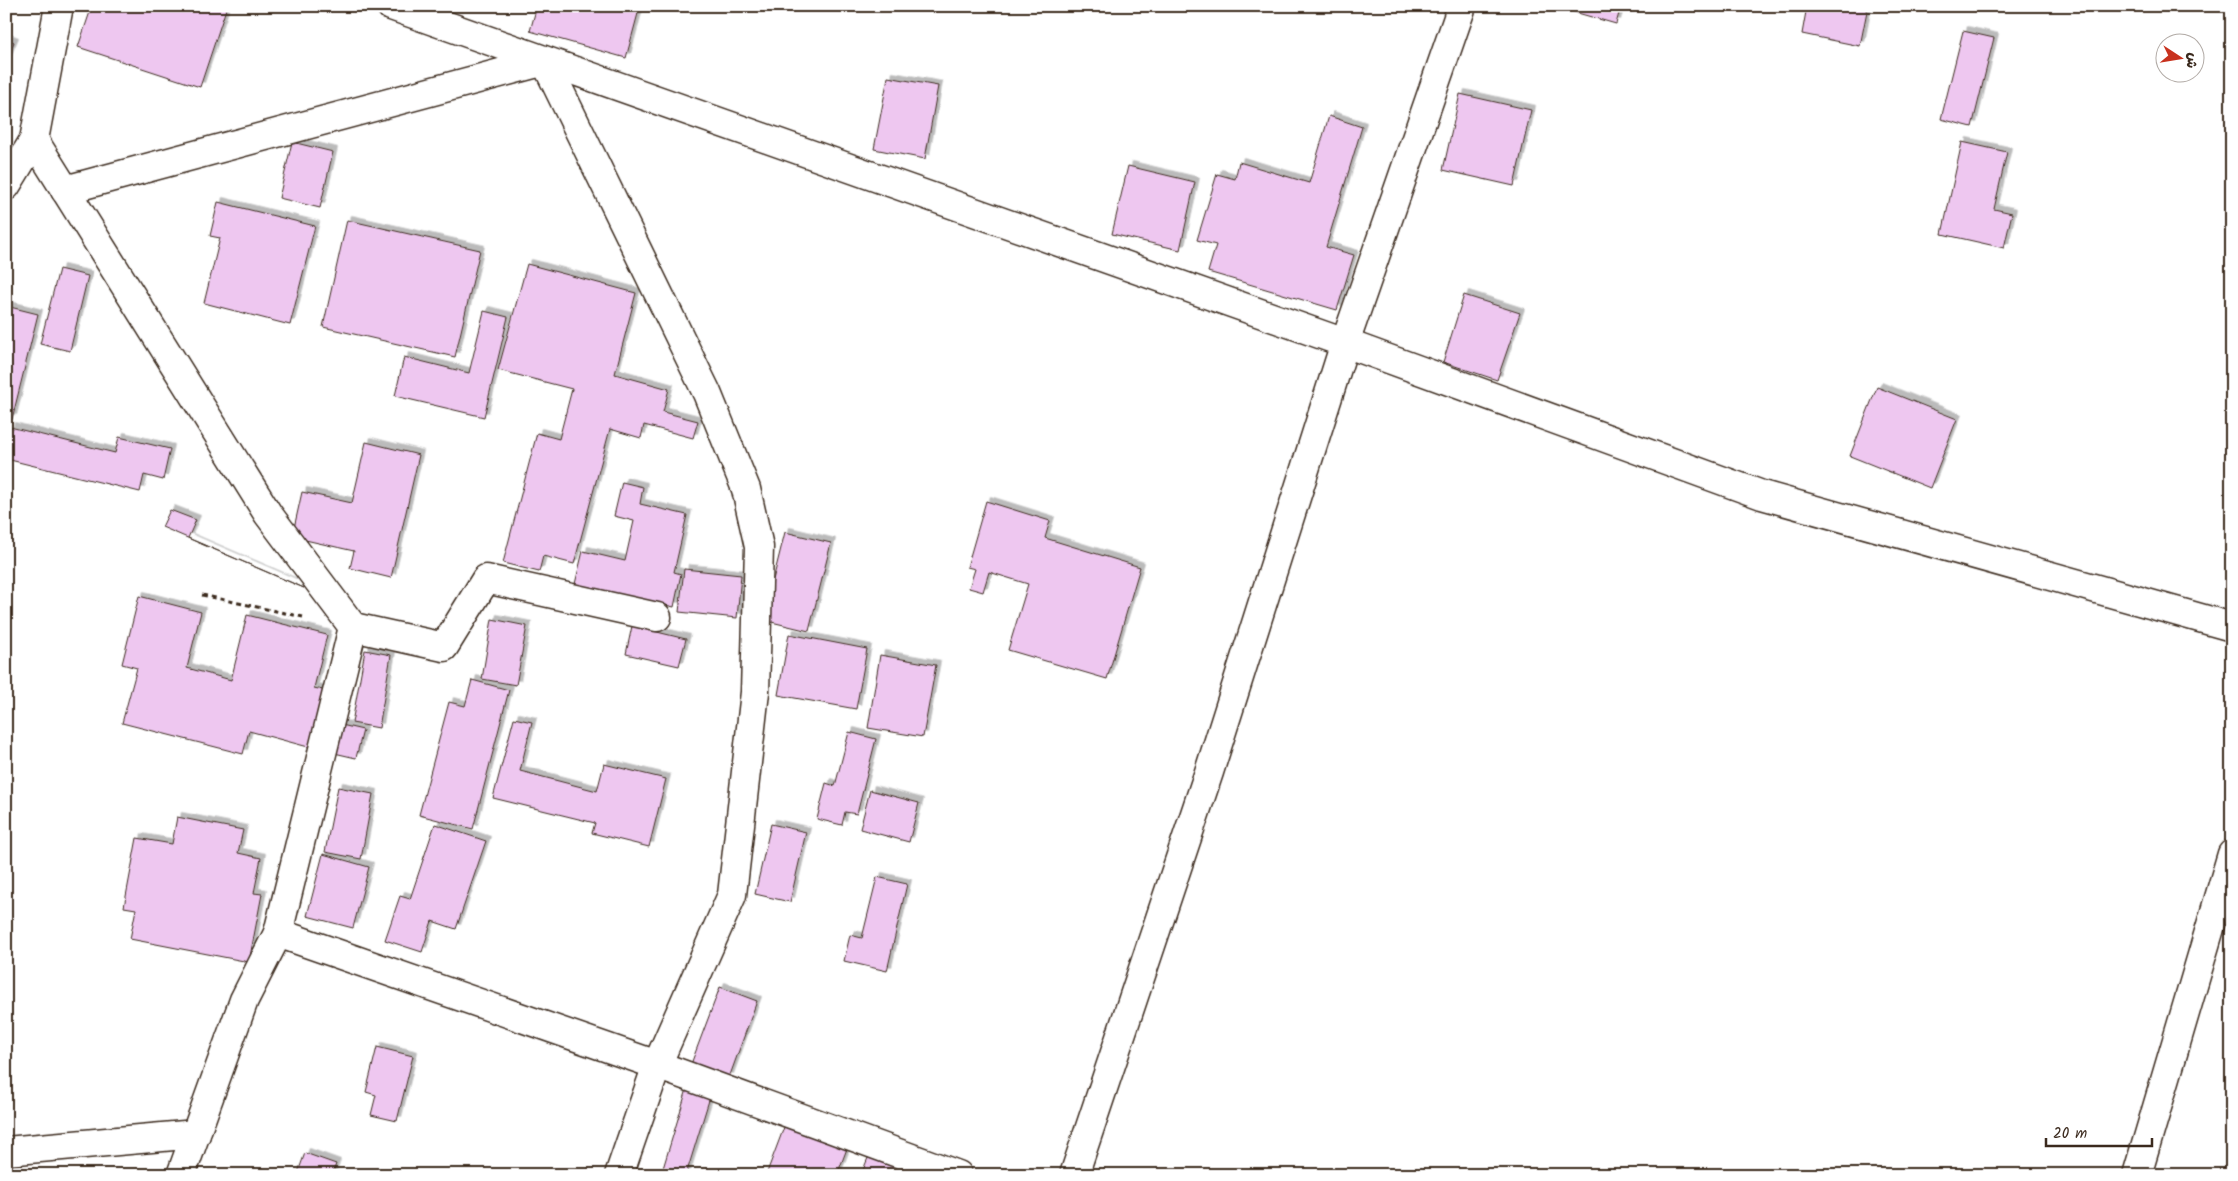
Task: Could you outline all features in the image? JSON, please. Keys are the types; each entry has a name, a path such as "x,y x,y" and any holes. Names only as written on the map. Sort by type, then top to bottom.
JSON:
{"street":[{"path":"6,186 34,140 58,6"},
{"path":"391,6 1345,343 1762,496 2232,627"},
{"path":"1074,1175 1209,772 1345,343 1462,6"},
{"path":"65,190 544,61"},
{"path":"544,61 707,393 746,489 759,547 755,692 732,895 657,1065 618,1175"},
{"path":"34,140 268,514 353,628 444,647 486,579 657,617"},
{"path":"181,1175 244,1000 278,933 353,628"},
{"path":"2137,1175 2232,854"},
{"path":"278,933 657,1065 958,1175"},
{"path":"6,1151 196,1134"}],"path":[{"path":"202,595 306,617"}],"building":[{"path":"92,6 227,6 200,87 78,47"},
{"path":"537,6 640,6 626,58 530,31"},
{"path":"1553,6 1621,6 1616,24"},
{"path":"1807,6 1868,6 1860,46 1802,34"},
{"path":"1963,31 1994,38 1972,127 1941,119"},
{"path":"6,39 14,42 6,61"},
{"path":"888,77 938,86 925,159 874,149"},
{"path":"1460,94 1531,110 1514,186 1443,170"},
{"path":"1329,116 1362,127 1326,247 1354,255 1337,310 1208,272 1216,245 1197,240 1217,174 1235,179 1239,162 1309,183"},
{"path":"292,142 333,152 320,208 279,198"},
{"path":"1962,142 2007,152 1994,209 2012,213 2004,248 1942,234"},
{"path":"1128,166 1195,182 1180,250 1112,234"},
{"path":"218,202 315,226 290,325 204,303 220,238 210,236"},
{"path":"347,220 480,250 455,357 323,327"},
{"path":"527,264 636,293 615,374 669,389 663,412 698,421 693,438 644,425 641,438 610,429 574,564 543,556 539,572 503,563 537,433 559,439 572,389 498,370"},
{"path":"59,269 88,276 70,351 40,344"},
{"path":"1464,295 1520,313 1497,380 1443,362"},
{"path":"6,306 38,314 12,419 6,418"},
{"path":"484,311 508,317 484,417 395,396 404,357 469,373"},
{"path":"1877,387 1957,419 1930,488 1850,456"},
{"path":"10,427 115,453 119,437 170,449 163,480 144,475 140,492 6,459 6,441"},
{"path":"366,442 419,455 391,578 350,568 354,551 292,537 302,492 352,503"},
{"path":"622,482 643,487 640,504 687,515 674,572 681,574 674,607 575,584 583,551 625,561 634,521 614,516"},
{"path":"986,501 1050,521 1045,538 1140,567 1107,679 1008,650 1028,584 989,572 983,592 969,588 975,569 967,567"},
{"path":"170,510 196,520 188,538 304,588 162,527"},
{"path":"785,532 831,543 809,631 763,620"},
{"path":"684,569 741,575 737,618 679,612"},
{"path":"139,596 201,612 187,668 231,680 247,615 327,635 314,688 327,691 312,748 249,731 243,754 122,723 137,668 122,664"},
{"path":"492,619 527,626 516,685 482,679"},
{"path":"632,626 686,639 679,666 626,654"},
{"path":"789,634 867,649 856,709 778,695"},
{"path":"365,650 391,655 379,728 352,723"},
{"path":"880,655 936,665 923,737 868,728"},
{"path":"472,680 509,690 473,829 419,815 449,702 465,706"},
{"path":"514,718 532,722 520,771 597,791 604,764 666,779 649,847 592,833 595,823 493,798"},
{"path":"337,724 363,730 356,758 330,752"},
{"path":"849,732 876,739 857,814 845,812 842,825 817,819 826,783 835,786"},
{"path":"338,787 373,794 361,859 325,852"},
{"path":"870,790 919,803 909,842 860,829"},
{"path":"177,817 243,830 238,853 261,858 254,893 262,894 249,962 130,939 136,909 124,907 137,838 172,844"},
{"path":"435,824 486,841 456,929 432,921 422,952 385,940 400,896 410,899"},
{"path":"771,824 806,832 790,902 755,894"},
{"path":"323,854 369,867 353,928 307,916"},
{"path":"877,877 907,884 887,971 844,961 850,935 862,938"},
{"path":"720,987 757,1001 729,1078 691,1064"},
{"path":"377,1047 413,1056 397,1121 371,1115 376,1095 366,1092"},
{"path":"687,1089 710,1097 686,1175 661,1175"},
{"path":"786,1122 848,1146 837,1175 766,1175"},
{"path":"305,1153 336,1164 332,1175 297,1175"},
{"path":"870,1153 903,1168 900,1175 861,1175"}]}
